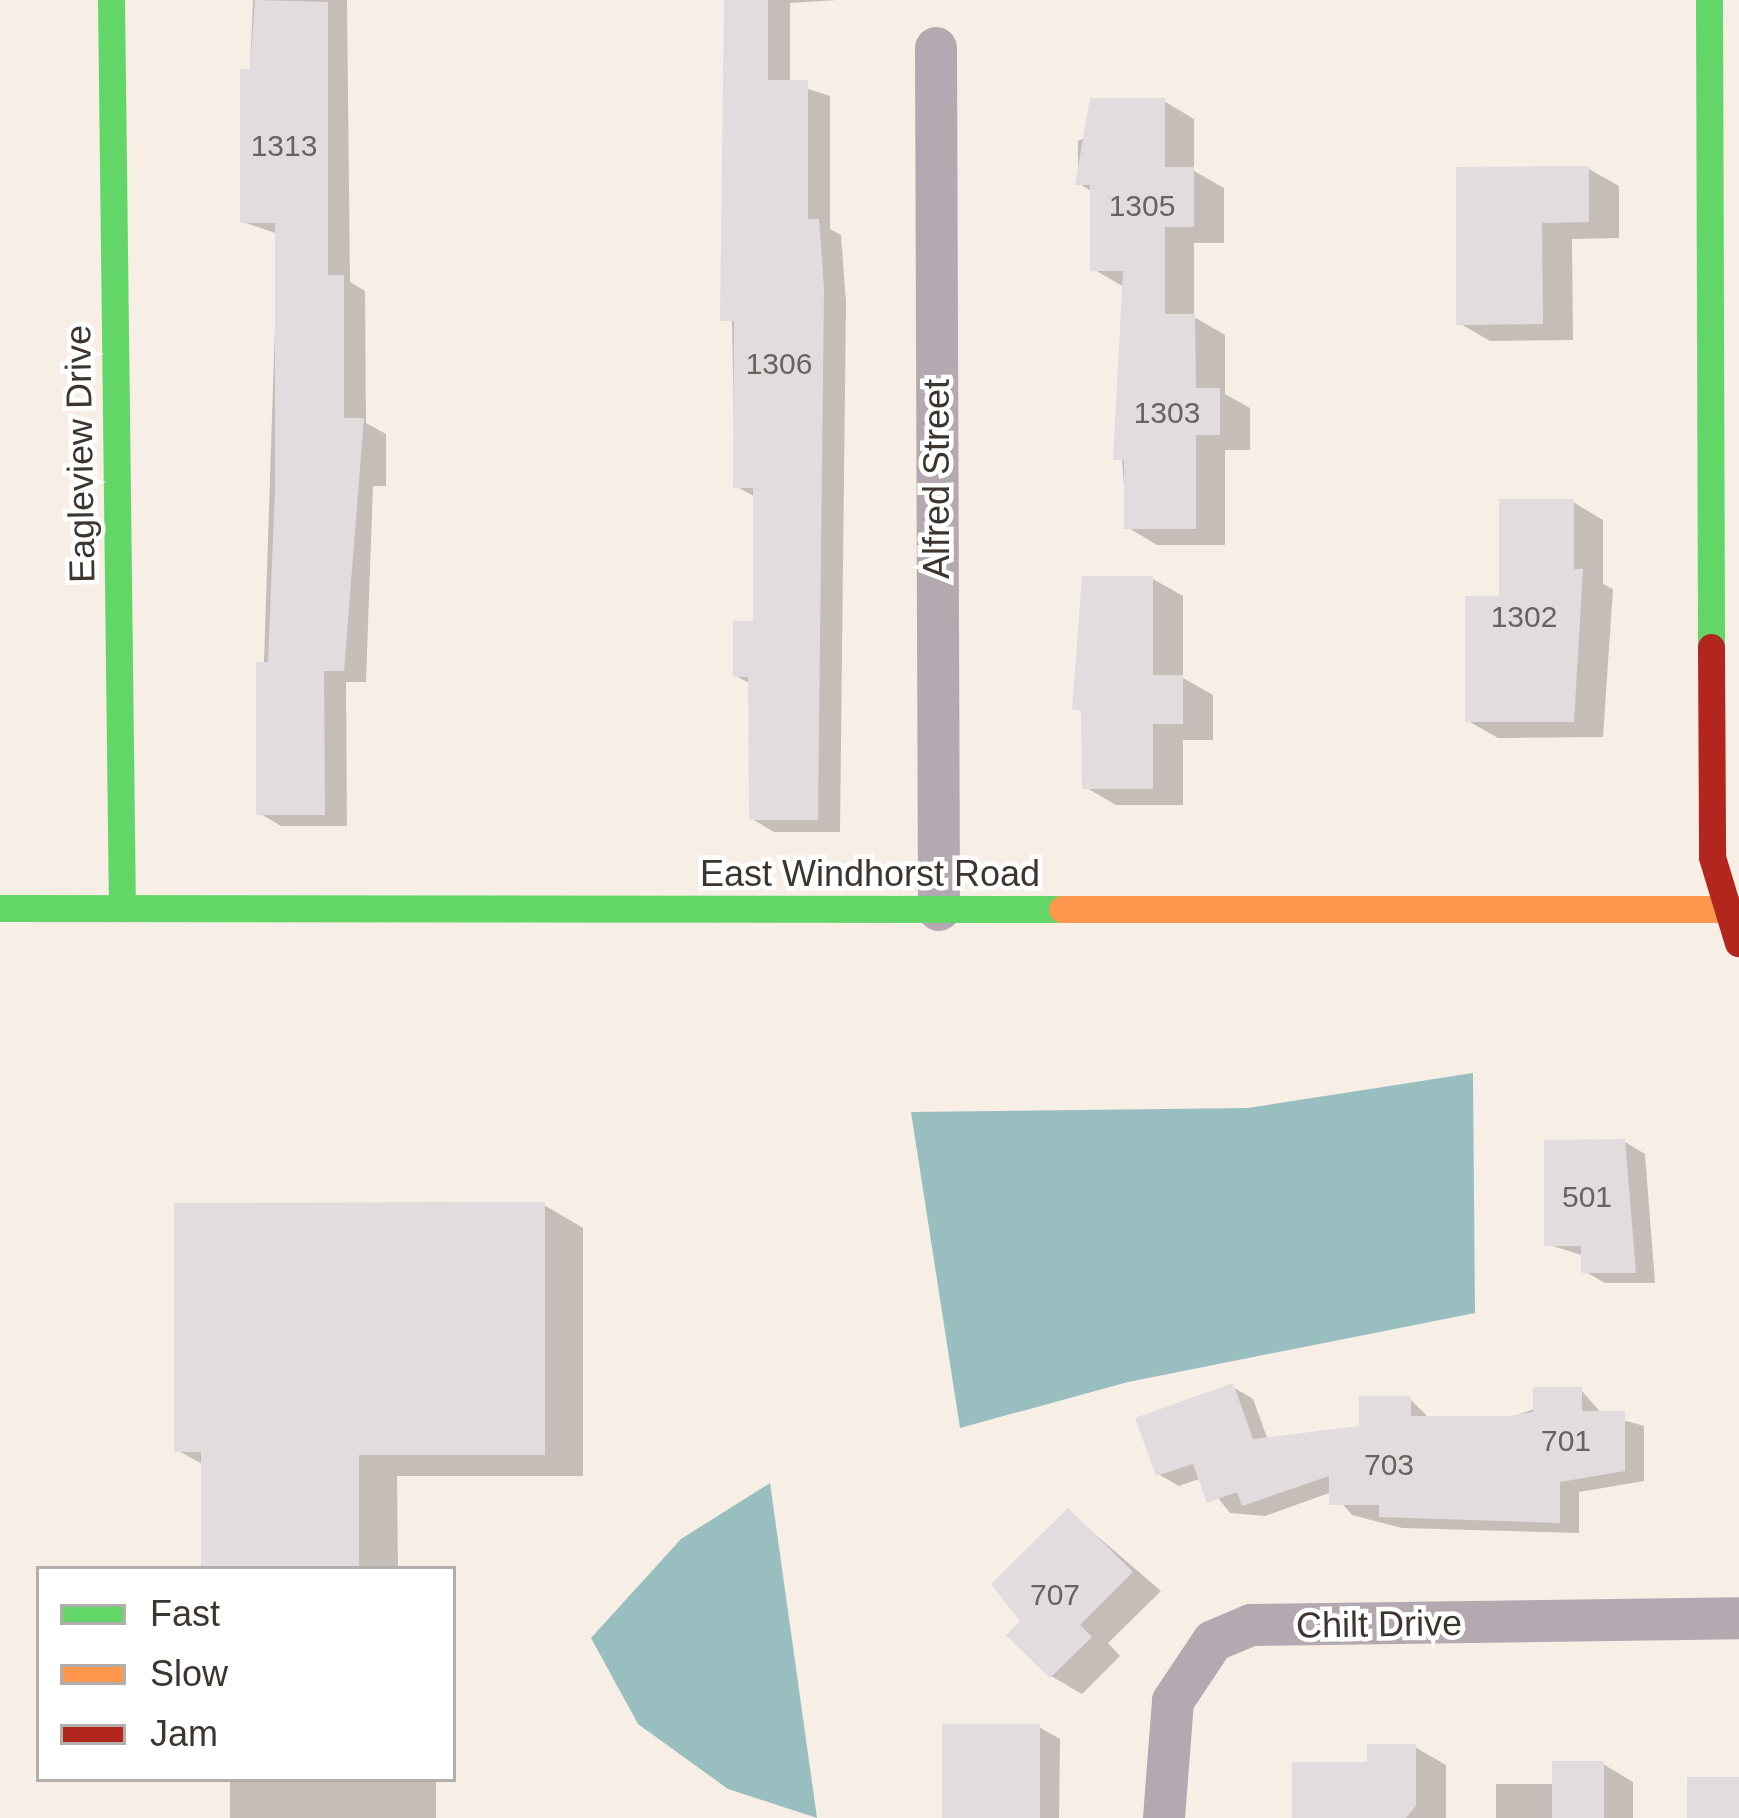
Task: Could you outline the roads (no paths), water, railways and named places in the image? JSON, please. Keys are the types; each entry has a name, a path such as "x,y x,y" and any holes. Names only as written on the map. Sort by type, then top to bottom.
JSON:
{"street":[{"name":"Eagleview Drive","path":"111,0 122,908"},
{"path":"1709,0 1712,857 1737,910 1739,950"},
{"name":"Alfred Street","path":"936,48 939,910"},
{"name":"East Windhorst Road","path":"0,908 1737,910"},
{"name":"Chilt Drive","path":"1164,1818 1173,1701 1213,1641 1251,1625 1739,1618"}],"water":[{"path":"1473,1073 1475,1313 1128,1382 960,1428 911,1112 1248,1108"},
{"path":"770,1483 817,1818 728,1789 638,1724 591,1638 681,1539"}]}
